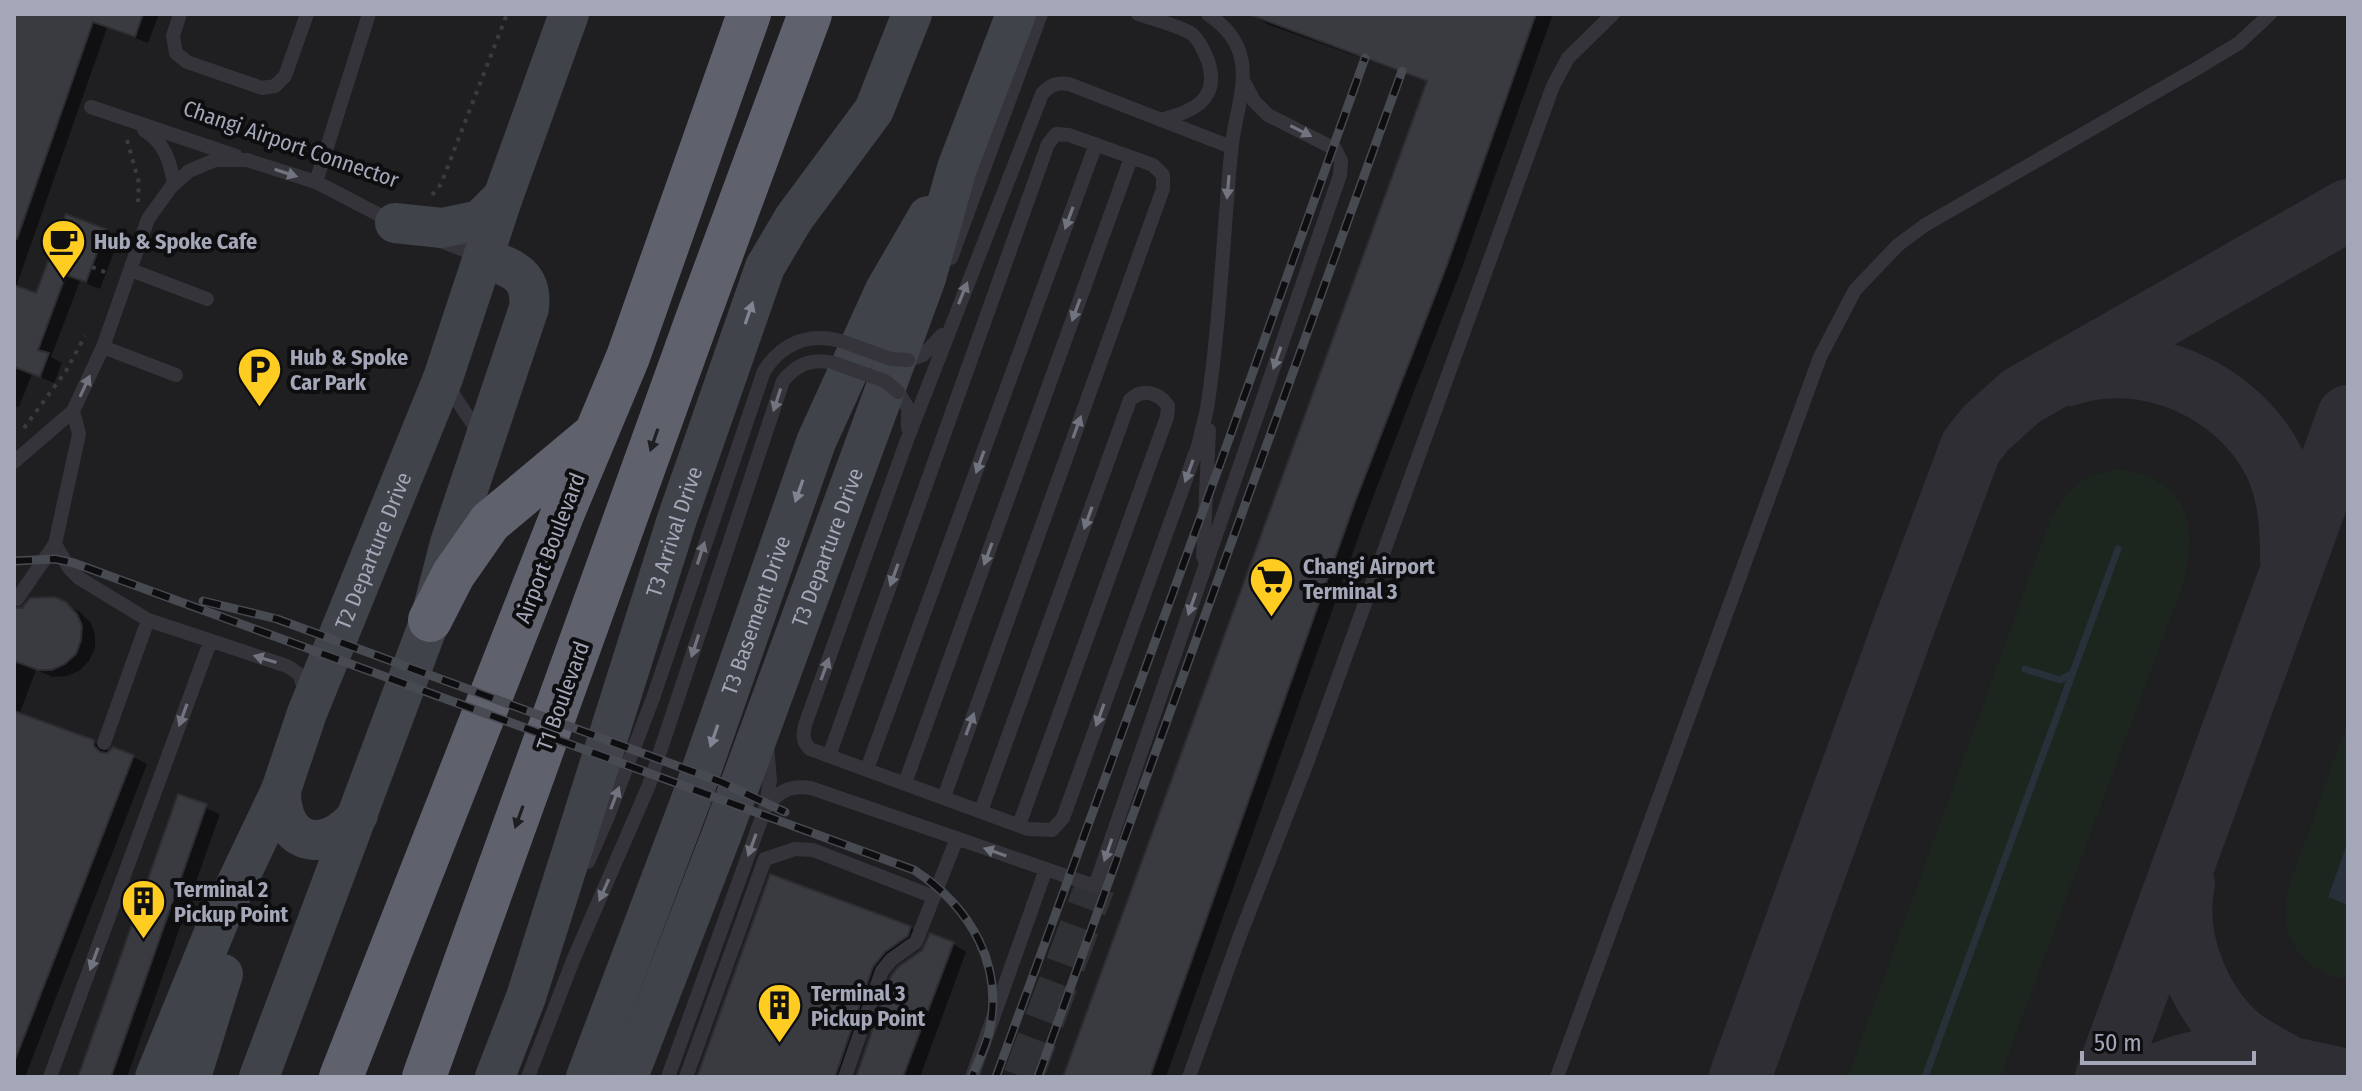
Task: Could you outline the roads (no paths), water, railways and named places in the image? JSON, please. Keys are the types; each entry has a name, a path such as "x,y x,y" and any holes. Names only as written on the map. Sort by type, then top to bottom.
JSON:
{"highway":[{"name":"Airport Boulevard","path":"341,1077 564,510 628,357 749,14"},
{"path":"430,620 453,575 490,522 644,389 663,368 699,314 810,14"},
{"name":"T1 Boulevard","path":"424,1077 699,314"}],"main road":[{"name":"T2 Departure Drive","path":"155,1077 220,918 281,790 307,713 443,378 503,197 569,14"},
{"name":"T3 Arrival Drive","path":"495,1077 526,997 677,519 765,267 794,218 874,110 912,14"},
{"path":"960,160 968,83 984,34 982,14"},
{"name":"T3 Departure Drive","path":"628,1077 904,352 960,160 1016,14"},
{"name":"T3 Basement Drive","path":"586,1077 692,797 816,442 885,290 960,160"},
{"path":"395,223 442,228 480,220 503,197"},
{"path":"259,1077 430,620 450,543 530,298 529,288 518,273 483,257"},
{"path":"281,790 284,819 293,831 305,838 322,840 334,837 347,830 358,815"},
{"path":"191,1077 238,926 253,848"}],"lane":[{"path":"180,14 173,36 176,53 187,62 262,88 275,86 285,76 307,14"},
{"path":"316,182 369,14"},
{"path":"944,278 1041,14"},
{"path":"1138,14 1192,35 1210,66 1212,81 1207,96 1197,106 1160,120"},
{"path":"1202,574 1211,381 1231,147 1244,82 1241,59 1233,37 1226,27 1208,14"},
{"path":"1189,1077 1318,733 1553,86 1568,58 1613,14"},
{"path":"1557,1077 1820,357 1855,290 1898,245 1925,225 2239,43 2270,14"},
{"path":"1211,381 1198,446 1063,818 1052,830 1043,832 1019,825 810,749 804,743 803,734 907,440 1042,94 1048,86 1059,82 1069,84 1231,147"},
{"path":"765,809 774,796 784,790 798,786 811,788 1095,886 1340,175 1341,161 1335,149 1268,115 1254,101 1244,82"},
{"path":"91,107 128,128 156,137 171,164 174,184"},
{"path":"128,128 316,182 395,223 483,257"},
{"path":"829,756 1048,144 1056,134 1096,144 1153,165 1163,175 1163,189 944,797"},
{"path":"867,769 1096,144"},
{"path":"905,783 1131,158"},
{"path":"14,462 73,411 103,347 148,219 174,184 189,171 215,160 247,160"},
{"path":"131,270 207,299"},
{"path":"526,997 607,819 653,698 764,371 780,351 803,339 818,337 841,341 891,359 904,352 932,307"},
{"path":"904,352 923,355 933,348 952,320"},
{"path":"103,347 176,375"},
{"path":"528,1077 574,958 649,785 783,381 802,364 813,360 834,363 885,381 898,392 908,408 907,440"},
{"path":"443,378 484,442"},
{"path":"981,811 1130,400 1137,394 1147,392 1163,399 1168,406 1167,417 1019,825"},
{"path":"17,599 55,544 79,434 73,411"},
{"path":"55,544 69,568 79,578 148,620 287,666 299,674 304,684 307,713"},
{"path":"104,743 148,620"},
{"path":"50,1077 210,642"},
{"path":"668,1077 765,809 770,780 766,736 769,706"},
{"path":"845,1077 882,971 891,960 916,942 957,838"},
{"path":"686,1077 765,859 795,849 813,850 934,897"},
{"path":"972,1077 1046,869"}],"waterway":[{"path":"1925,1077 2118,549"},
{"path":"2025,669 2060,680 2071,674"}],"tunnel":[{"path":"1023,1077 1095,886"}],"railway":[{"path":"996,1077 1365,58"},
{"path":"1038,1077 1402,71"},
{"path":"14,561 55,559 74,563 914,870 952,902 979,941 988,963 992,1011 988,1036 972,1077"},
{"path":"203,601 277,619 721,782 785,812"}],"place":[{"name":"Hub & Spoke Cafe","path":"63,280"},
{"name":"Hub & Spoke Car Park","path":"259,409"},
{"name":"Changi Airport Terminal 3","path":"1272,618"},
{"name":"Terminal 2 Pickup Point","path":"143,941"},
{"name":"Terminal 3 Pickup Point","path":"780,1045"}]}
